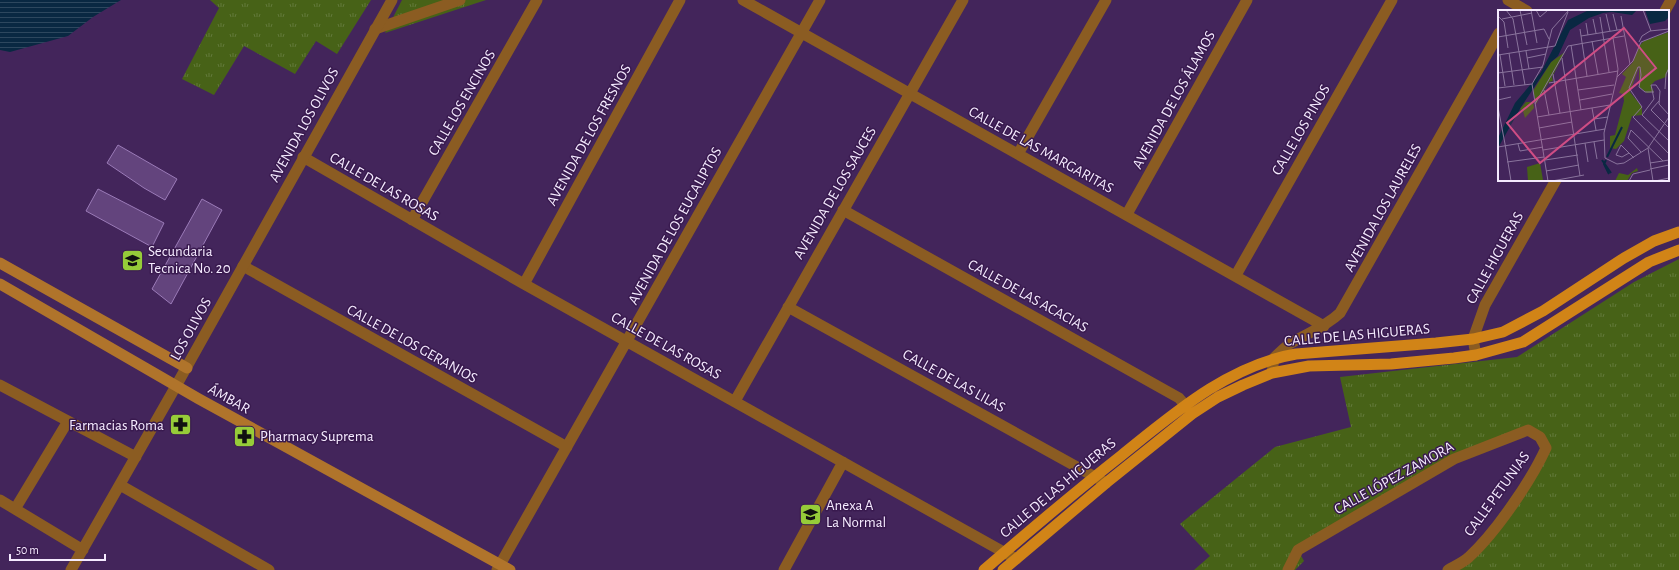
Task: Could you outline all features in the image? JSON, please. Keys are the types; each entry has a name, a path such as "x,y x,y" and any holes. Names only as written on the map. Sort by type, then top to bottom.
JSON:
{"main road":[{"name":"CALLE DE LAS HIGUERAS","path":"984,570 1096,476 1186,404 1227,380 1274,358 1473,339 1503,332 1522,323 1624,258 1654,241 1679,232"},
{"name":"CALLE DE LAS HIGUERAS","path":"1003,570 1106,483 1192,414 1218,397 1272,373 1309,366 1391,364 1476,355 1523,342 1649,262 1679,250"},
{"path":"0,262 186,368"},
{"name":"ÁMBAR","path":"0,284 176,386 502,568"}],"street":[{"name":"AVENIDA LOS OLIVOS","path":"243,266 392,0"},
{"path":"375,29 460,0"},
{"name":"CALLE LOS ENCINOS","path":"412,220 537,0"},
{"name":"AVENIDA DE LOS FRESNOS","path":"524,284 680,0"},
{"name":"CALLE DE LAS MARGARITAS","path":"743,0 909,94 1236,275 1324,326"},
{"name":"AVENIDA DE LOS EUCALIPTOS","path":"502,568 567,447 628,342 800,33 820,0"},
{"name":"AVENIDA DE LOS SAUCES","path":"735,401 963,0"},
{"path":"1018,154 1106,0"},
{"name":"AVENIDA DE LOS ÁLAMOS","path":"1127,214 1247,0"},
{"name":"CALLE LOS PINOS","path":"1236,275 1392,0"},
{"path":"1666,10 1671,0"},
{"path":"1511,5 1524,10"},
{"name":"AVENIDA LOS LAURELES","path":"1274,358 1290,344 1324,326 1340,313 1346,305 1498,35"},
{"name":"CALLE DE LAS ROSAS","path":"303,157 524,284 1016,559"},
{"name":"CALLE HIGUERAS","path":"1473,339 1485,305 1555,181"},
{"name":"CALLE DE LAS ACACIAS","path":"843,210 1172,394 1186,404 1192,414"},
{"name":"LOS OLIVOS","path":"176,386 243,266"},
{"name":"CALLE DE LOS GERANIOS","path":"243,266 567,447"},
{"name":"CALLE DE LAS LILAS","path":"788,307 1096,476 1106,483"},
{"path":"1473,339 1476,355"},
{"path":"1272,373 1274,358"},
{"path":"0,385 136,457"},
{"path":"71,570 176,386"},
{"path":"15,509 68,421"},
{"name":"CALLE LÓPEZ ZAMORA","path":"1288,570 1298,550 1454,459 1528,430"},
{"name":"CALLE PETUNIAS","path":"1448,570 1469,557 1501,520 1538,465 1546,448 1540,437 1528,430"},
{"path":"784,570 843,462"},
{"path":"120,486 269,570"},
{"path":"0,500 83,550"}],"green space":[{"path":"210,0 371,0 337,54 316,41 295,74 244,46 214,95 182,79 219,8"},
{"path":"402,0 486,0 385,33"},
{"path":"1679,259 1679,570 1443,570 1469,557 1546,448 1528,430 1454,459 1298,550 1304,561 1295,570 1194,570 1210,556 1180,524 1275,447 1351,427 1340,377 1517,357 1634,282"}],"water":[{"path":"0,0 121,0 93,17 68,36 10,52 0,50"}],"building":[{"path":"118,145 177,179 165,200 107,163"},
{"path":"98,189 164,223 152,247 86,211"},
{"path":"202,199 222,210 171,304 152,289"}],"place":[{"name":"Secundaria Tecnica No. 20","path":"133,260"},
{"name":"Farmacias Roma","path":"180,425"},
{"name":"Pharmacy Suprema","path":"245,436"},
{"name":"Anexa A La Normal","path":"810,514"}]}
